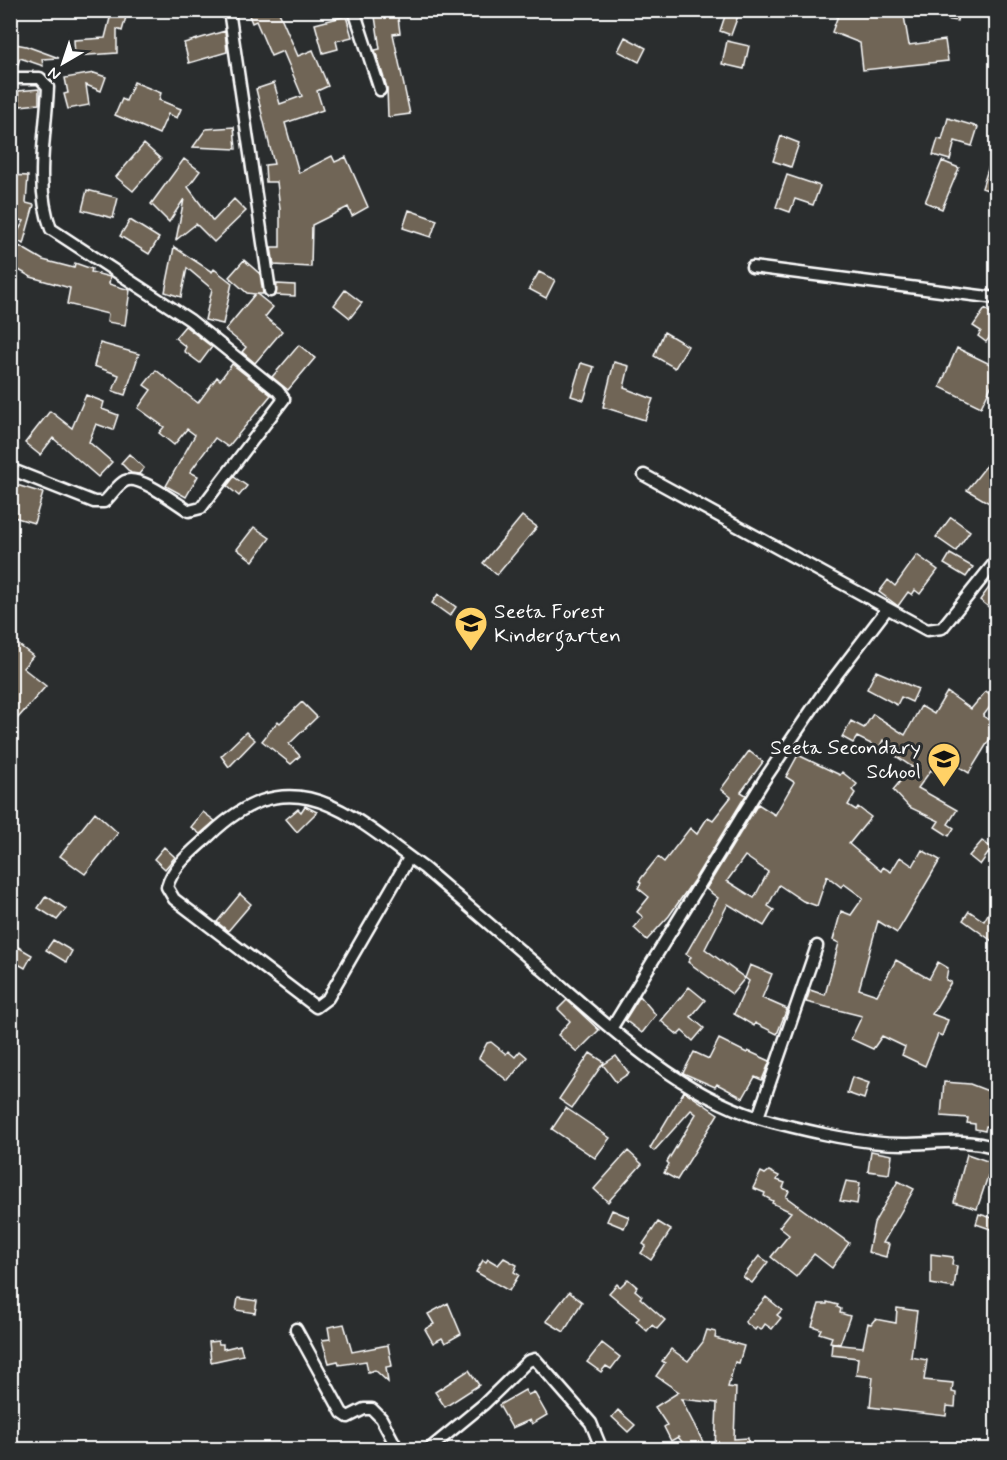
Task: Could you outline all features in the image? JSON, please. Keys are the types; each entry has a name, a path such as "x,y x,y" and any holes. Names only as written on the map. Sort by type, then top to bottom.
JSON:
{"street":[{"path":"229,10 270,291"},
{"path":"354,10 380,90"},
{"path":"10,78 39,78 48,87 41,159 45,214 51,229 190,320 278,391 284,399 201,508 195,511 189,511 144,482 125,480 104,502 94,502 10,469"},
{"path":"752,267 996,298"},
{"path":"644,475 927,630 937,630 946,624 996,561"},
{"path":"611,1029 764,780 825,690 887,609"},
{"path":"410,858 328,998 316,1007 174,899 167,887 170,877 180,864 231,815 273,796 297,794 323,802 362,824 410,858 611,1029 671,1076 709,1098 758,1117 885,1142 903,1144 955,1139 981,1142 996,1148"},
{"path":"758,1117 817,946"},
{"path":"296,1329 342,1413 348,1417 372,1409 381,1418 398,1449"},
{"path":"428,1449 484,1404 528,1361 535,1359 591,1423 602,1449"}],"building":[{"path":"112,10 128,10 122,31 117,29 117,53 75,56 74,40 105,38"},
{"path":"247,10 278,10 298,56 313,50 328,86 317,91 323,110 285,123 299,173 332,156 335,162 346,157 368,207 352,216 348,207 312,225 311,267 274,265 271,247 280,247 280,209 277,182 266,182 265,165 274,164 256,89 274,83 280,104 302,96 283,51 271,56 256,21 252,23"},
{"path":"374,10 397,10 400,33 393,34 410,114 388,117 387,88 375,50 380,49"},
{"path":"727,10 737,10 739,13 731,35 720,31"},
{"path":"840,10 903,10 909,45 945,40 948,61 863,70 860,43 832,32"},
{"path":"926,10 959,10 957,21 926,16"},
{"path":"346,16 352,37 336,41 338,49 323,53 315,24"},
{"path":"225,31 227,52 189,63 184,43"},
{"path":"625,37 646,48 639,62 618,51"},
{"path":"727,41 749,46 744,69 722,64"},
{"path":"10,43 26,46 59,58 42,59 43,66 20,58 16,70 10,70"},
{"path":"94,73 106,77 101,91 86,85 89,105 68,109 64,94 68,93 65,78"},
{"path":"134,82 161,93 159,100 181,109 177,118 168,114 159,134 115,115 122,99 126,101"},
{"path":"39,89 39,104 20,106 18,91"},
{"path":"948,118 978,127 972,146 955,141 950,160 933,155 938,139 942,140"},
{"path":"234,127 236,149 193,147 206,129"},
{"path":"781,136 799,143 791,167 773,161"},
{"path":"144,144 161,159 133,191 116,177"},
{"path":"994,150 996,151 996,193 982,188"},
{"path":"184,159 200,171 188,187 213,221 234,199 246,211 214,242 196,224 176,240 184,199 169,222 151,204"},
{"path":"942,161 959,168 942,209 925,202"},
{"path":"10,175 28,176 26,203 34,205 23,244 14,238 24,221 10,218"},
{"path":"787,175 820,186 813,205 795,199 790,212 776,207"},
{"path":"87,190 118,198 113,218 82,210"},
{"path":"409,210 437,220 431,237 403,228"},
{"path":"130,220 159,238 149,254 120,236"},
{"path":"19,246 43,260 74,268 75,263 92,269 91,272 110,277 109,284 130,290 125,325 107,322 108,314 67,304 70,288 31,277 10,265"},
{"path":"174,247 212,272 214,269 232,283 223,324 205,320 212,289 187,268 181,297 165,292"},
{"path":"244,260 260,274 263,294 257,294 273,307 265,317 282,331 255,363 242,352 246,347 225,330 255,294 247,293 229,277"},
{"path":"539,272 555,280 546,298 529,289"},
{"path":"277,284 295,285 295,296 276,295"},
{"path":"345,290 362,303 350,318 334,305"},
{"path":"985,309 996,317 996,335 993,333 986,342 978,336 981,331 973,326"},
{"path":"185,326 212,347 200,363 184,351 186,347 175,338"},
{"path":"664,332 688,346 675,368 654,356"},
{"path":"100,343 139,354 125,395 113,391 119,375 94,366"},
{"path":"299,345 315,358 288,390 272,377"},
{"path":"957,348 996,367 996,376 981,407 940,387"},
{"path":"614,362 629,366 624,388 653,399 645,420 603,407"},
{"path":"581,363 594,367 584,400 571,396"},
{"path":"232,364 271,395 228,447 215,438 190,472 198,476 186,497 166,486 195,435 187,429 174,445 159,433 164,427 138,408 151,390 144,385 156,370 198,403 217,377 220,380"},
{"path":"86,395 104,402 102,409 118,415 113,430 96,424 89,442 112,462 98,477 53,438 40,455 25,443 50,411 72,428"},
{"path":"129,454 144,468 139,474 131,473 121,463"},
{"path":"987,465 996,471 996,481 992,489 996,491 989,503 967,490"},
{"path":"234,477 247,486 239,496 227,486"},
{"path":"10,483 43,493 34,523 10,516"},
{"path":"522,516 537,527 497,575 483,563"},
{"path":"951,517 970,531 956,551 936,537"},
{"path":"254,527 270,538 253,561 237,549"},
{"path":"950,554 973,567 966,577 944,564"},
{"path":"917,555 938,570 920,594 915,590 912,595 908,592 898,606 879,592 888,580 895,586"},
{"path":"996,578 996,613 980,600"},
{"path":"438,594 456,607 450,616 432,603"},
{"path":"10,638 33,656 23,668 46,686 10,727"},
{"path":"876,671 918,689 912,702 901,697 897,705 867,689"},
{"path":"986,691 996,699 983,716 996,724 996,729 969,773 953,763 944,778 931,770 918,788 957,810 948,824 954,828 949,836 935,827 939,821 909,807 893,790 912,767 896,756 901,750 883,740 879,748 857,737 853,743 842,737 851,721 864,728 873,714 905,735 921,706 934,714 947,692 971,709"},
{"path":"302,702 317,717 289,744 300,756 291,764 262,741 278,721 280,723"},
{"path":"246,732 255,740 229,767 221,756"},
{"path":"749,751 763,762 741,792 746,795 694,880 669,916 647,940 634,928 643,917 637,912 649,897 638,888 641,883 639,881 658,857 664,862 690,828 697,834 708,817 713,820 731,797 721,789"},
{"path":"798,755 840,775 842,772 857,784 852,790 855,793 848,805 856,810 858,807 871,817 849,844 881,871 883,867 891,872 900,857 913,866 922,850 940,860 897,933 878,921 859,989 877,995 896,960 929,979 938,962 948,968 946,980 951,982 932,1014 948,1020 942,1036 938,1034 925,1066 902,1055 905,1047 882,1036 873,1049 851,1039 862,1016 806,1002 810,990 825,995 839,943 833,940 841,911 851,915 863,898 844,884 841,887 827,876 817,906 803,901 779,885 768,906 774,910 764,926 728,904 705,949 745,978 732,994 688,962 691,957 686,954 718,898 706,889 758,804 775,815 794,782 786,777","holes":["745,856 768,872 754,898 727,881"]},
{"path":"305,806 317,812 297,832 286,819 298,809 301,812"},
{"path":"95,812 118,833 85,874 60,856"},
{"path":"203,812 215,821 200,834 191,827"},
{"path":"982,841 992,848 980,865 969,856"},
{"path":"164,847 175,857 165,869 154,859"},
{"path":"240,894 251,904 228,931 217,922"},
{"path":"46,896 66,909 57,920 38,908"},
{"path":"996,900 996,935 992,941 963,920 969,911 984,921"},
{"path":"53,940 72,951 66,962 46,950"},
{"path":"18,947 32,955 25,968 11,960"},
{"path":"750,965 772,974 762,998 787,1009 777,1034 755,1023 754,1026 734,1014 749,981 745,978"},
{"path":"689,987 705,1000 691,1017 704,1028 693,1041 682,1031 678,1035 661,1021"},
{"path":"640,996 656,1015 642,1033 625,1020"},
{"path":"567,1000 599,1030 577,1052 558,1035 570,1021 558,1009"},
{"path":"719,1039 770,1061 762,1080 755,1077 743,1098 717,1084 715,1087 683,1073 694,1052 709,1059"},
{"path":"491,1042 506,1054 508,1051 515,1057 520,1051 527,1057 508,1081 479,1058 487,1043"},
{"path":"590,1053 604,1062 572,1108 559,1099"},
{"path":"616,1056 629,1073 616,1082 603,1065"},
{"path":"852,1077 869,1083 864,1099 847,1093"},
{"path":"944,1082 970,1084 996,1094 992,1127 986,1126 985,1131 975,1129 975,1124 967,1123 968,1118 941,1116"},
{"path":"684,1091 718,1114 677,1180 664,1173 669,1164 667,1162 696,1114 691,1110 654,1151 650,1148"},
{"path":"566,1108 610,1138 595,1158 552,1129"},
{"path":"628,1151 642,1164 608,1202 594,1189"},
{"path":"871,1151 892,1155 889,1174 868,1171"},
{"path":"967,1154 996,1164 996,1178 988,1176 977,1209 954,1202"},
{"path":"769,1171 779,1176 777,1180 785,1183 783,1188 789,1191 786,1197 849,1243 832,1268 814,1254 796,1277 771,1257 789,1235 779,1227 791,1212 772,1203 773,1201 764,1196 765,1193 753,1188 761,1172 765,1174"},
{"path":"846,1181 860,1183 857,1204 840,1201"},
{"path":"898,1181 914,1189 883,1243 889,1244 886,1257 868,1252 874,1223"},
{"path":"612,1210 629,1217 624,1228 607,1221"},
{"path":"979,1214 996,1219 996,1231 976,1224"},
{"path":"658,1222 671,1230 651,1260 641,1253 646,1246 643,1244"},
{"path":"931,1254 953,1257 952,1265 957,1266 954,1288 931,1284"},
{"path":"759,1256 768,1262 752,1283 743,1277"},
{"path":"504,1258 517,1265 514,1272 519,1275 509,1291 476,1272 483,1260 486,1262 488,1259 498,1265"},
{"path":"628,1279 637,1287 635,1290 642,1296 640,1298 665,1320 657,1329 652,1325 647,1331 636,1321 639,1318 609,1293 617,1284 620,1287"},
{"path":"569,1292 582,1302 564,1332 546,1321"},
{"path":"766,1297 782,1310 777,1315 781,1318 772,1329 765,1324 761,1330 757,1327 755,1330 745,1322"},
{"path":"238,1298 257,1301 255,1313 236,1310"},
{"path":"827,1302 838,1305 837,1307 841,1309 840,1313 850,1316 840,1344 830,1342 832,1337 819,1333 821,1329 812,1326 819,1304 827,1304"},
{"path":"448,1303 461,1334 445,1343 442,1338 433,1343 425,1329 434,1324 428,1314"},
{"path":"897,1308 917,1311 911,1357 927,1360 924,1380 953,1383 952,1392 956,1393 955,1407 947,1406 946,1416 870,1407 873,1377 856,1375 858,1358 831,1355 832,1344 863,1347 868,1323 871,1324 875,1319 896,1323"},
{"path":"344,1324 352,1352 388,1345 392,1366 386,1367 388,1382 375,1370 368,1372 366,1361 339,1365 338,1361 329,1363 322,1340 330,1339 328,1327"},
{"path":"707,1330 716,1332 715,1338 744,1346 739,1363 735,1362 728,1387 736,1388 734,1439 748,1438 749,1449 715,1449 717,1403 681,1399 703,1442 688,1449 678,1437 671,1441 664,1427 667,1425 655,1407 679,1392 656,1376 665,1363 662,1361 671,1349 688,1361 703,1342"},
{"path":"218,1341 219,1344 223,1344 223,1349 240,1345 243,1355 211,1362 209,1342"},
{"path":"602,1343 620,1357 611,1369 606,1366 601,1372 587,1362"},
{"path":"469,1370 479,1385 445,1407 435,1392"},
{"path":"525,1390 528,1395 534,1392 547,1415 532,1424 530,1420 512,1428 499,1405"},
{"path":"618,1410 635,1425 628,1432 612,1417"}],"place":[{"name":"Seeta Forest Kindergarten","path":"471,652"},
{"name":"Seeta Secondary School","path":"944,788"}]}
